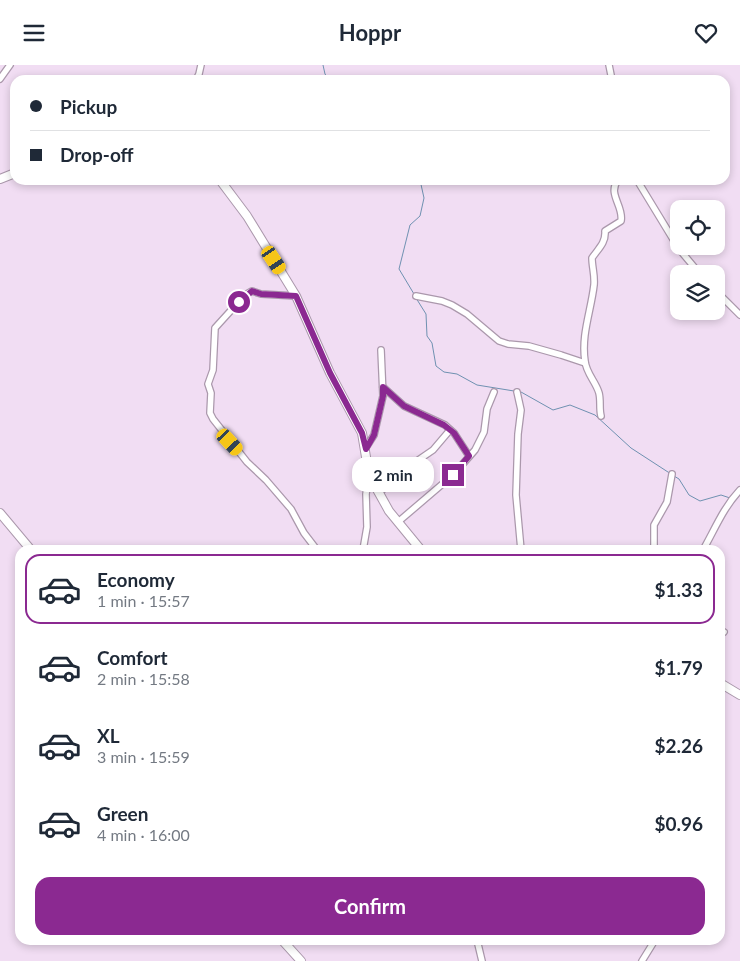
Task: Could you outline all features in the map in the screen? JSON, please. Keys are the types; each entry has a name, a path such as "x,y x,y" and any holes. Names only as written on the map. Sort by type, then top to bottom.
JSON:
{"street":[{"path":"0,79 10,65"},
{"path":"224,185 247,216 296,296 330,373 362,433 370,475 378,492 389,511 417,545"},
{"path":"602,416 599,409 599,393 585,363 585,331 594,281 592,258 605,238 605,231 620,221 622,214 614,197 616,185"},
{"path":"639,185 679,249 692,265"},
{"path":"296,296 261,294 252,291 245,295 217,325 214,335 212,370 208,384 211,393 210,413 212,419 247,462 266,480 291,509 304,533 313,545"},
{"path":"416,296 452,305 499,341 529,346 585,363"},
{"path":"725,300 740,315"},
{"path":"366,449 374,435 383,396 380,350"},
{"path":"383,387 404,406 439,421 450,429 469,456"},
{"path":"517,392 521,410 518,434 516,495 521,545"},
{"path":"398,522 453,475 469,456 484,433 487,409 494,393"},
{"path":"378,492 396,482 414,463 433,450 450,429"},
{"path":"654,545 654,525 667,502 672,474"},
{"path":"364,545 366,527 366,494 370,475"},
{"path":"706,545 726,508 738,492"},
{"path":"0,513 27,545"},
{"path":"725,686 740,695"},
{"path":"287,945 301,961"},
{"path":"478,945 482,961"},
{"path":"642,961 652,945"}],"waterway":[{"path":"323,65 326,75"},
{"path":"414,294 399,269 410,225 420,216 424,198 421,185"},
{"path":"416,298 426,314 427,336 432,343 436,366 444,372 457,374 477,385 514,391"},
{"path":"521,392 553,410 570,405 595,415 631,448 671,474"},
{"path":"674,476 679,479 689,495 700,501 721,495 730,498"}],"route":[{"path":"239,302 252,291 261,294 296,296 330,373 362,433 366,449 374,435 378,410 383,396 383,387 404,406 439,421 454,433 469,456 453,475"}]}
